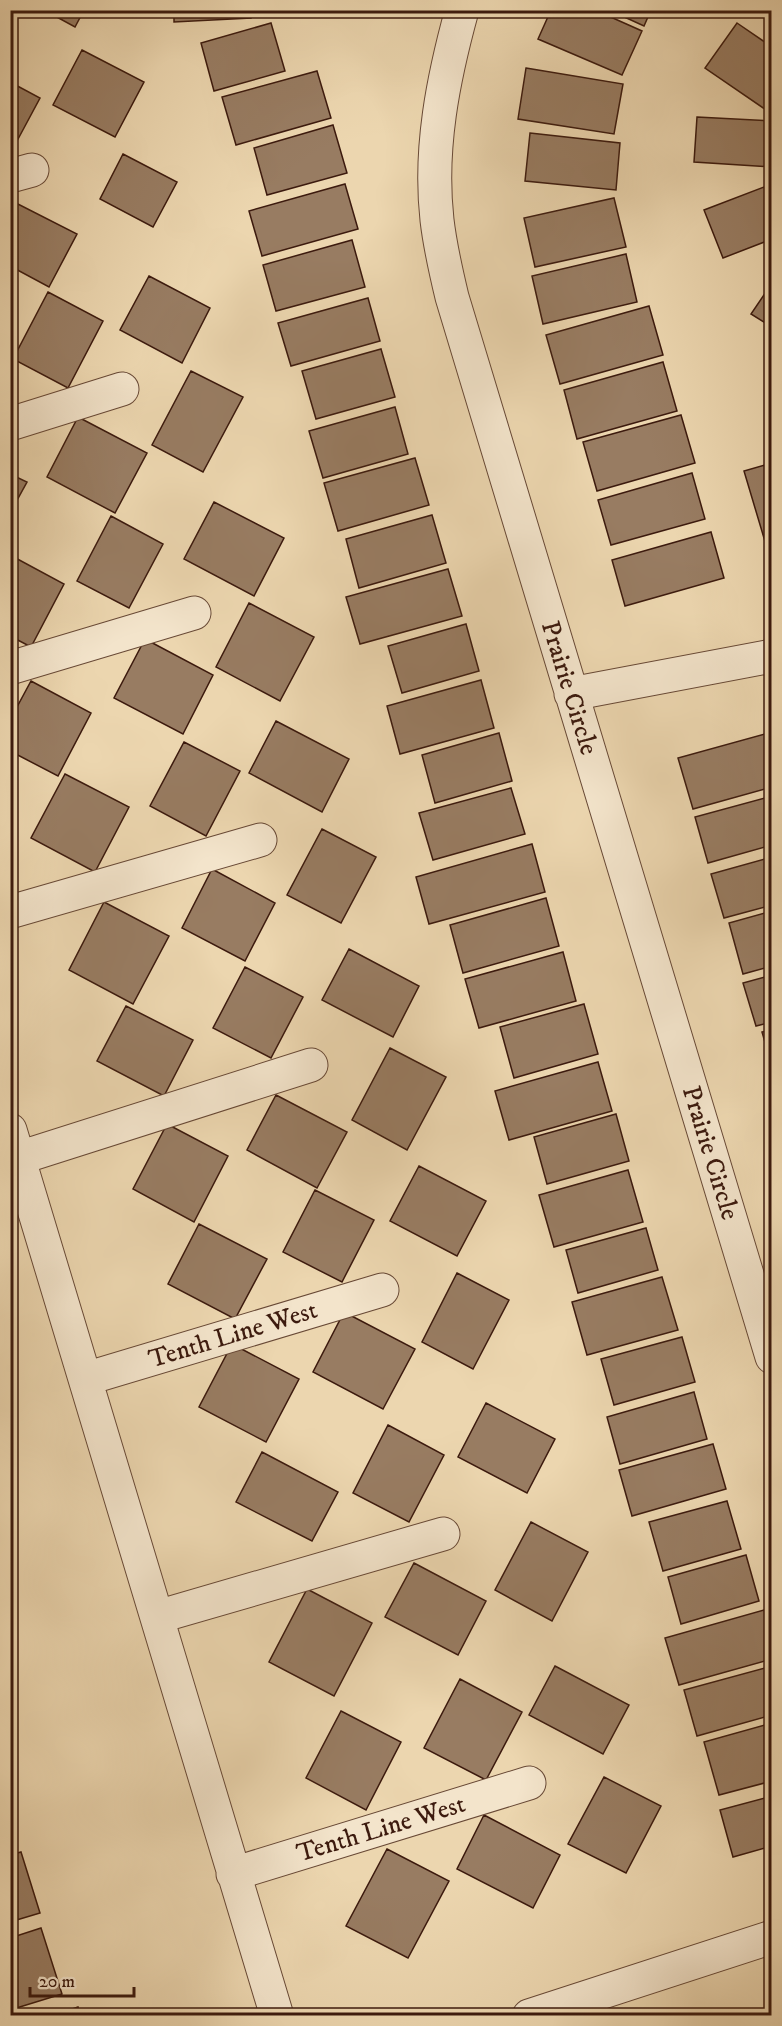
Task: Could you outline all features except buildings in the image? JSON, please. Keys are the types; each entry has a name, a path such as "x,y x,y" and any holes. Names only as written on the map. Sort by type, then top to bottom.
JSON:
{"street":[{"name":"Prairie Circle","path":"462,10 444,80 437,129 435,171 437,219 452,297 771,1357"},
{"path":"10,424 122,389"},
{"path":"10,668 194,613"},
{"path":"571,694 771,657"},
{"path":"10,912 260,840"},
{"path":"277,2016 15,1144 311,1065"},
{"name":"Tenth Line West","path":"85,1379 382,1290"},
{"path":"157,1617 443,1534"},
{"name":"Tenth Line West","path":"233,1875 529,1783"},
{"path":"529,2016 771,1937"}]}
